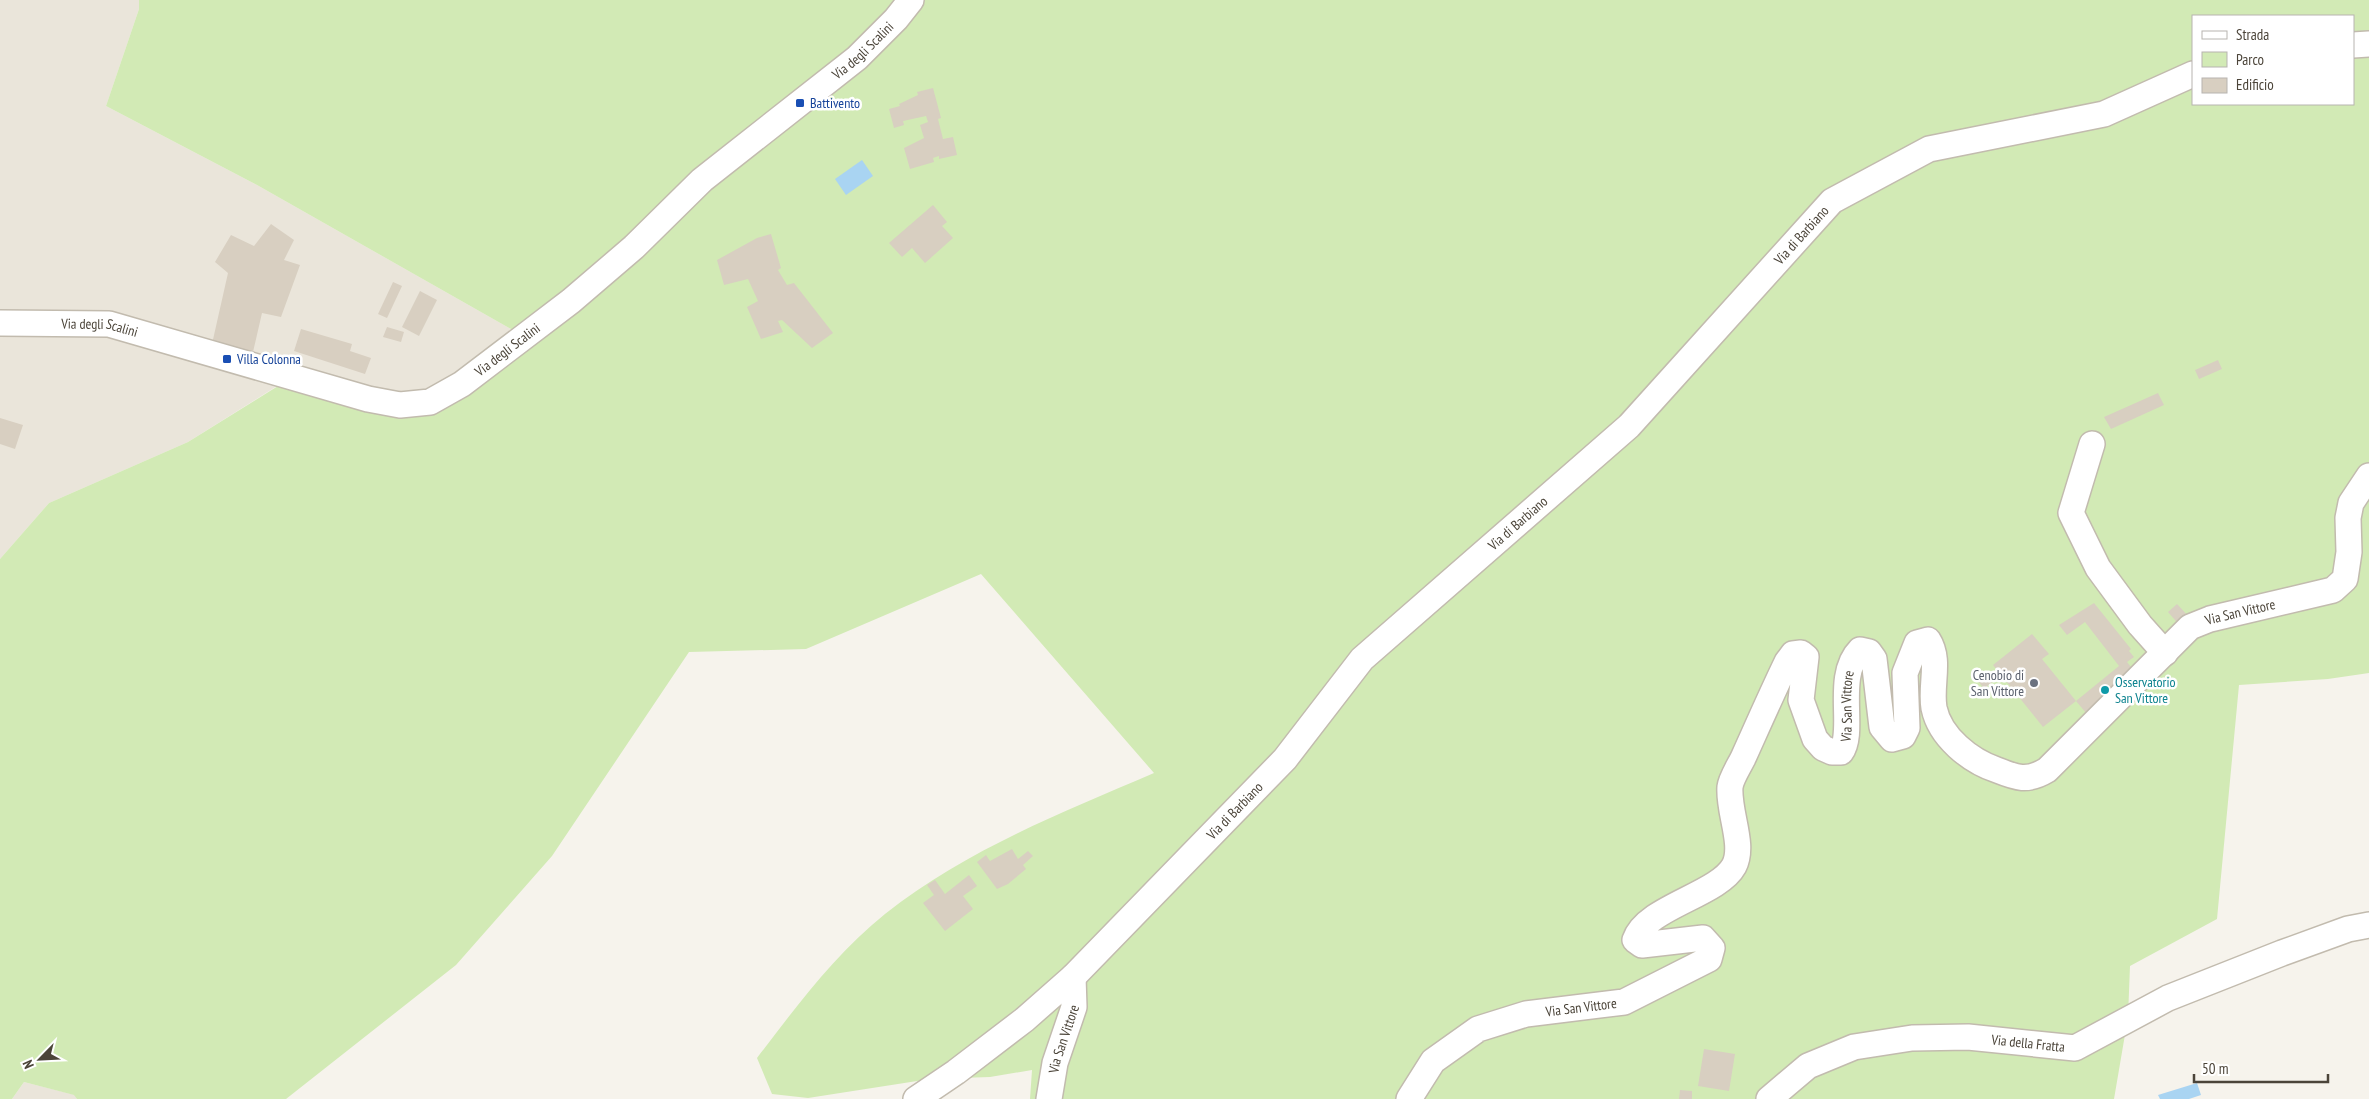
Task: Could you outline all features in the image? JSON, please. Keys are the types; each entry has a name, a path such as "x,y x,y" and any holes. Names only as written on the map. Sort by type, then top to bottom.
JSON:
{"street":[{"name":"Via degli Scalini","path":"0,323 109,324 368,399 400,404 430,402 462,384 571,301 634,247 702,180 856,58 896,19 911,0"},
{"path":"2354,45 2369,44"},
{"name":"Via di Barbiano","path":"916,1099 956,1072 1024,1020 1073,977 1285,759 1362,659 1629,426 1832,201 1929,149 2104,114 2192,74"},
{"path":"2092,444 2071,513 2098,568 2140,625 2165,653"},
{"name":"Via San Vittore","path":"1409,1099 1433,1061 1478,1029 1526,1014 1624,1002 1709,959 1712,948 1703,938 1642,945 1635,940 1638,932 1650,921 1722,879 1734,867 1739,852 1732,819 1730,786 1786,662 1793,654 1800,653 1806,657 1801,700 1814,739 1823,748 1832,752 1841,752 1846,745 1845,698 1852,658 1860,650 1869,652 1874,659 1882,727 1892,739 1903,736 1907,728 1905,673 1917,643 1928,640 1934,649 1934,708 1943,728 1958,747 1987,767 2018,778 2034,777 2047,770 2190,627 2210,619 2334,590 2344,579 2348,552 2348,518 2351,503 2369,476"},
{"name":"Via della Fratta","path":"1770,1099 1808,1066 1854,1047 1912,1038 1968,1037 2075,1048 2168,998 2288,950 2348,929 2369,925"},
{"name":"Via San Vittore","path":"1049,1099 1055,1063 1074,1007 1073,977"}],"shaded area":[{"path":"0,0 139,0 139,9 106,106 257,185 525,337 402,407 293,376 188,442 49,503 0,559"},
{"path":"24,1082 75,1095 77,1099 12,1099"}],"green space":[{"path":"139,0 2369,0 2369,673 2328,679 2239,685 2217,919 2130,966 2128,1017 2114,1099 1030,1099 1032,1070 990,1077 930,1079 808,1098 772,1094 757,1058 801,1001 849,946 885,914 916,891 948,871 1015,834 1154,773 981,574 806,649 689,652 552,856 456,965 286,1099 77,1099 74,1095 24,1082 12,1099 0,1099 0,559 49,503 188,442 294,376 402,407 525,337 257,185 106,106 139,9"}],"water":[{"path":"862,160 873,176 846,195 835,179"},
{"path":"2197,1083 2201,1095 2189,1099 2160,1099 2158,1095"}],"building":[{"path":"933,88 941,118 938,119 943,139 953,137 957,155 939,159 939,156 933,158 934,162 910,169 904,148 924,138 920,125 928,122 926,116 903,121 904,125 894,128 889,109 900,106 899,104 918,95 917,92"},
{"path":"933,205 947,222 942,226 953,238 925,263 912,248 902,257 889,243"},
{"path":"271,224 294,240 284,260 300,265 281,317 262,313 253,352 212,344 228,273 215,262 231,235 254,246"},
{"path":"771,234 781,268 778,270 787,285 794,283 833,333 812,348 782,320 778,321 783,332 761,339 747,307 758,301 748,279 724,285 717,260 757,238"},
{"path":"393,282 402,286 387,318 378,314"},
{"path":"420,291 437,300 419,336 402,327"},
{"path":"387,327 404,332 401,342 383,337"},
{"path":"301,329 352,344 350,351 371,358 365,374 294,351"},
{"path":"2218,360 2222,369 2199,379 2195,370"},
{"path":"2158,393 2164,405 2111,429 2104,417"},
{"path":"0,418 23,425 15,449 0,444"},
{"path":"2094,603 2131,649 2129,651 2134,657 2127,662 2135,672 2087,714 2076,701 2119,666 2085,622 2067,635 2059,625"},
{"path":"2177,604 2191,619 2181,627 2168,612"},
{"name":"Cenobio di San Vittore","path":"2032,634 2049,654 2042,659 2076,701 2043,727 1993,665"},
{"path":"1987,675 1992,682 1984,689 1979,682"},
{"path":"1012,849 1018,859 1028,851 1033,856 1023,865 1026,869 1008,884 997,889 977,862 986,855 990,861"},
{"path":"969,875 977,886 963,896 973,909 945,931 923,903 934,895 927,885 935,880 945,894"},
{"path":"1704,1049 1735,1054 1729,1091 1698,1086"},
{"path":"1680,1090 1692,1091 1692,1099 1679,1099"}],"place":[{"name":"Battivento","path":"800,103"},
{"name":"Villa Colonna","path":"227,359"},
{"name":"Cenobio di San Vittore","path":"2034,683"},
{"name":"Osservatorio San Vittore","path":"2105,690"}]}
